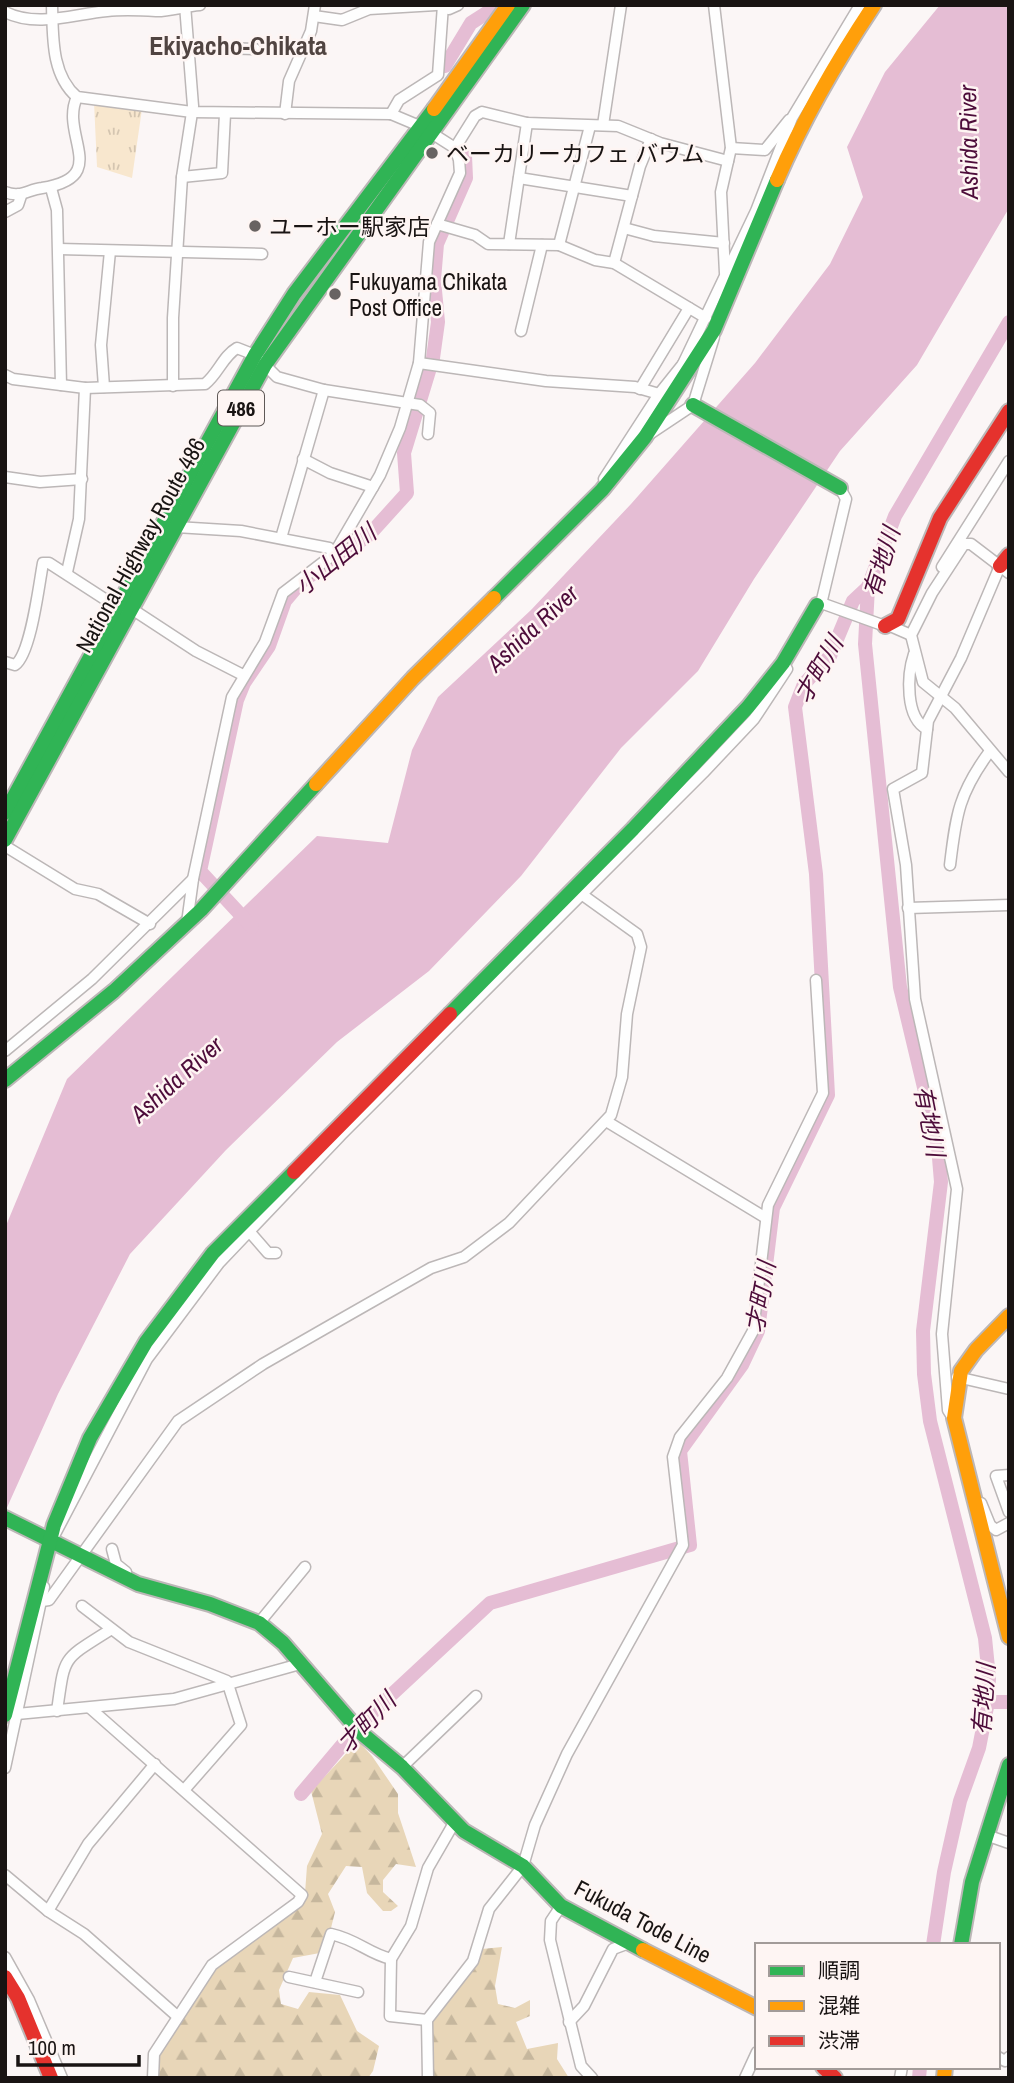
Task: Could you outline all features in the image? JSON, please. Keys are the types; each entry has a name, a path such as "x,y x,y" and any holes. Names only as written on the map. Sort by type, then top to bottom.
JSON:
{"main road":[{"name":"National Highway Route 486","path":"427,130 509,5"},
{"name":"National Highway Route 486","path":"5,813 124,608 260,360 338,234 427,130 523,5"},
{"path":"5,1080 114,991 187,923 413,677 549,545 601,490 645,437 710,325 803,120 830,70 874,5"},
{"name":"National Highway Route 486","path":"5,840 124,608 176,527 260,360"},
{"path":"693,405 840,488"},
{"path":"887,626 898,619 940,518 1009,411"},
{"path":"11,1715 47,1536 90,1438 146,1342 213,1254 350,1112 633,829 748,707 783,663 820,605"},
{"path":"1009,1315 966,1362 953,1388 954,1418 1009,1637"},
{"name":"Fukuda Tode Line","path":"5,1518 82,1553 129,1580 244,1615 259,1623 284,1643 356,1727 402,1767 454,1822 523,1866 561,1906 755,2007"},
{"path":"961,1943 972,1882 1009,1765"},
{"path":"5,1977 18,1998 51,2078"}],"street":[{"path":"52,5 56,59 68,90 76,97 225,114 391,114 427,130 455,148"},
{"path":"5,12 13,16 52,20 105,11 139,8 156,10 200,5"},
{"path":"285,114 290,74 311,31 314,11 342,20 369,9 440,6 449,9 458,5"},
{"path":"603,125 621,5"},
{"path":"714,5 731,148 721,192 723,282"},
{"path":"645,437 693,405 710,325 723,282 792,118 860,5"},
{"path":"173,386 182,177 192,112 185,6"},
{"path":"391,114 399,100 438,75 440,6"},
{"path":"189,47 255,49"},
{"path":"801,103 830,70"},
{"path":"5,192 21,196 44,187 66,184 78,166 80,153 72,106 76,97"},
{"path":"187,923 193,879 232,697 265,642 284,593 334,554 373,487 413,404 427,364 425,261 442,226 460,173 455,148 475,116 482,113 527,123 618,126 651,139 728,161"},
{"path":"182,177 222,173 225,114"},
{"path":"731,148 765,150 792,118"},
{"path":"509,244 527,123"},
{"path":"559,245 576,188 590,125"},
{"path":"614,263 651,139"},
{"path":"519,178 576,188 602,189 632,196"},
{"path":"51,188 57,210 59,249 61,385"},
{"path":"5,212 18,205 21,196"},
{"path":"442,226 475,235 488,244 559,245 595,260 614,263 689,308 710,325"},
{"path":"625,228 654,236 724,243"},
{"path":"521,331 542,245"},
{"path":"59,249 177,250 226,256 262,254"},
{"path":"104,387 101,345 110,251"},
{"path":"640,389 689,308"},
{"path":"601,490 600,485 659,394 683,364 683,357 710,325"},
{"path":"5,375 85,388 205,384 213,378 229,353 237,348 260,360 277,377 324,390 413,404 430,413 428,434"},
{"path":"427,364 546,381 640,389 659,394"},
{"path":"67,572 79,519 85,388"},
{"path":"281,538 324,390"},
{"path":"303,459 330,473 373,487"},
{"path":"932,593 934,581 961,531 1009,461"},
{"path":"5,477 40,482 82,479"},
{"path":"840,488 846,499 820,605 911,635"},
{"path":"176,527 241,531 329,548 334,554"},
{"path":"954,1418 948,1410 942,1334 957,1189 915,999 906,865 893,789 922,773 927,729 941,697 1006,565 971,544 964,544 932,593 911,635 923,682 941,697 955,708 1009,772"},
{"path":"5,662 15,665 19,662 29,634 43,563 67,572 124,608 243,675"},
{"path":"915,651 910,710 918,725 927,729"},
{"path":"5,1768 11,1715 42,1601 47,1536 62,1525 125,1396 147,1359 248,1230 584,896 754,719 787,669 783,663"},
{"path":"950,864 962,796 970,778 990,751"},
{"path":"5,846 75,889 98,894 150,924"},
{"path":"5,1051 92,979 193,879"},
{"path":"42,1601 49,1600 178,1421 263,1364 431,1268 464,1257 509,1223 606,1121 617,1101 627,1014 641,947 637,934 584,896"},
{"path":"908,908 1009,905"},
{"path":"428,2078 427,2020 473,1961 489,1909 523,1866 535,1825 567,1754 683,1545 673,1457 680,1437 727,1378 753,1331 768,1205 823,1093 816,980"},
{"path":"606,1121 766,1218"},
{"path":"248,1230 268,1253 276,1252"},
{"path":"199,1272 219,1264"},
{"path":"957,1377 1008,1387"},
{"path":"1009,1475 996,1476 1009,1512"},
{"path":"968,1478 990,1525 996,1530 1009,1522"},
{"path":"112,1549 116,1564 131,1575 129,1580"},
{"path":"259,1623 305,1567"},
{"path":"82,1606 110,1630 144,1650 227,1681 241,1725 186,1790"},
{"path":"57,1712 63,1665 68,1658 110,1630"},
{"path":"11,1715 174,1699 300,1664"},
{"path":"402,1767 476,1696"},
{"path":"90,1708 302,1895 298,1902 254,1937 212,1965 154,2054 153,2078"},
{"path":"48,1911 88,1844 155,1764"},
{"path":"427,2020 390,2016 391,1959 411,1926 428,1868 454,1822"},
{"path":"986,1835 1009,1843"},
{"path":"5,1875 48,1911 84,1934 177,2015"},
{"path":"561,1906 551,1922 550,1940 581,2066 592,2078"},
{"path":"315,1982 331,1934 353,1939 374,1955 391,1959"},
{"path":"569,2022 584,2006 613,1949 629,1943"},
{"path":"5,1957 29,2000 62,2078"},
{"path":"289,1977 358,1992"},
{"path":"745,2078 755,2056"}],"green space":[{"path":"94,102 142,109 132,178 97,167"},
{"path":"358,1741 372,1756 398,1794 398,1813 416,1867 396,1864 383,1880 383,1892 398,1906 391,1911 383,1911 367,1893 362,1867 346,1866 328,1894 335,1912 325,1952 293,1958 279,1990 281,2004 298,2009 309,1992 340,1995 357,2031 379,2046 373,2071 368,2078 155,2078 157,2051 214,1965 305,1893 307,1866 322,1834 311,1791"},
{"path":"502,1947 495,1986 498,2004 515,2008 530,2000 530,2016 516,2022 527,2049 558,2043 557,2059 569,2078 431,2078 427,2039 434,2017 471,1970 482,1949"}],"water":[{"name":"Ashida River","path":"940,5 1009,5 1009,208 917,365 840,451 754,579 698,671 621,748 521,876 429,971 337,1042 226,1150 130,1254 58,1394 5,1512 5,1228 67,1079 317,836 388,843 412,750 438,697 531,610 631,504 755,363 830,264 863,197 847,147 885,72"}],"waterway":[{"name":"小山田川","path":"445,66 471,23 496,7"},
{"name":"小山田川","path":"252,927 200,871 237,700 244,683 269,646 285,601 301,582 369,535 407,493 404,453 433,358 438,322 434,280 437,244 466,178 465,156"},
{"name":"有地川","path":"933,1943 944,1872 960,1801 979,1748 988,1702 989,1678 985,1638 930,1421 924,1374 923,1331 941,1182 938,1146 900,987 865,644 868,587 895,516 1009,322"},
{"name":"才町川","path":"301,1794 360,1724 490,1603 690,1545 680,1451 742,1365 758,1331 773,1208 828,1095 816,874 795,707 804,684 830,656 853,601 868,587"},
{"path":"988,1702 1009,1702"},
{"name":"有地川","path":"919,2078 920,2069"}],"traffic: fast":[{"path":"5,840 265,365 523,5"},
{"path":"5,813 255,355 294,294 434,109"},
{"path":"494,598 602,490 645,437 714,330 777,180"},
{"path":"693,405 840,488"},
{"path":"450,1014 633,829 748,707 783,663 817,605"},
{"path":"5,1080 114,991 201,910 316,784"},
{"path":"5,1715 54,1525 90,1438 146,1342 213,1253 294,1172"},
{"path":"5,1518 138,1584 210,1604 259,1623 283,1643 360,1732 402,1767 464,1831 523,1866 561,1906 643,1950"},
{"path":"961,1943 972,1882 1009,1765"}],"traffic: slow":[{"path":"434,109 508,5"},
{"path":"777,180 821,90 874,5"},
{"path":"316,784 413,678 494,598"},
{"path":"1009,1316 976,1350 961,1371 954,1418 1009,1637"},
{"path":"643,1950 755,2007"},
{"path":"944,2078 945,2069"}],"traffic: jam":[{"path":"885,626 898,619 940,518 1009,411"},
{"path":"1000,566 1009,555"},
{"path":"294,1172 450,1014"},
{"path":"5,1977 18,1998 51,2078"},
{"path":"825,2069 835,2078"}],"place":[{"name":"ベーカリーカフェ バウム","path":"432,153"},
{"name":"ユーホー駅家店","path":"255,226"},
{"name":"Fukuyama Chikata Post Office","path":"335,294"}],"district":[{"name":"Ekiyacho-Chikata","path":"238,45"}]}
